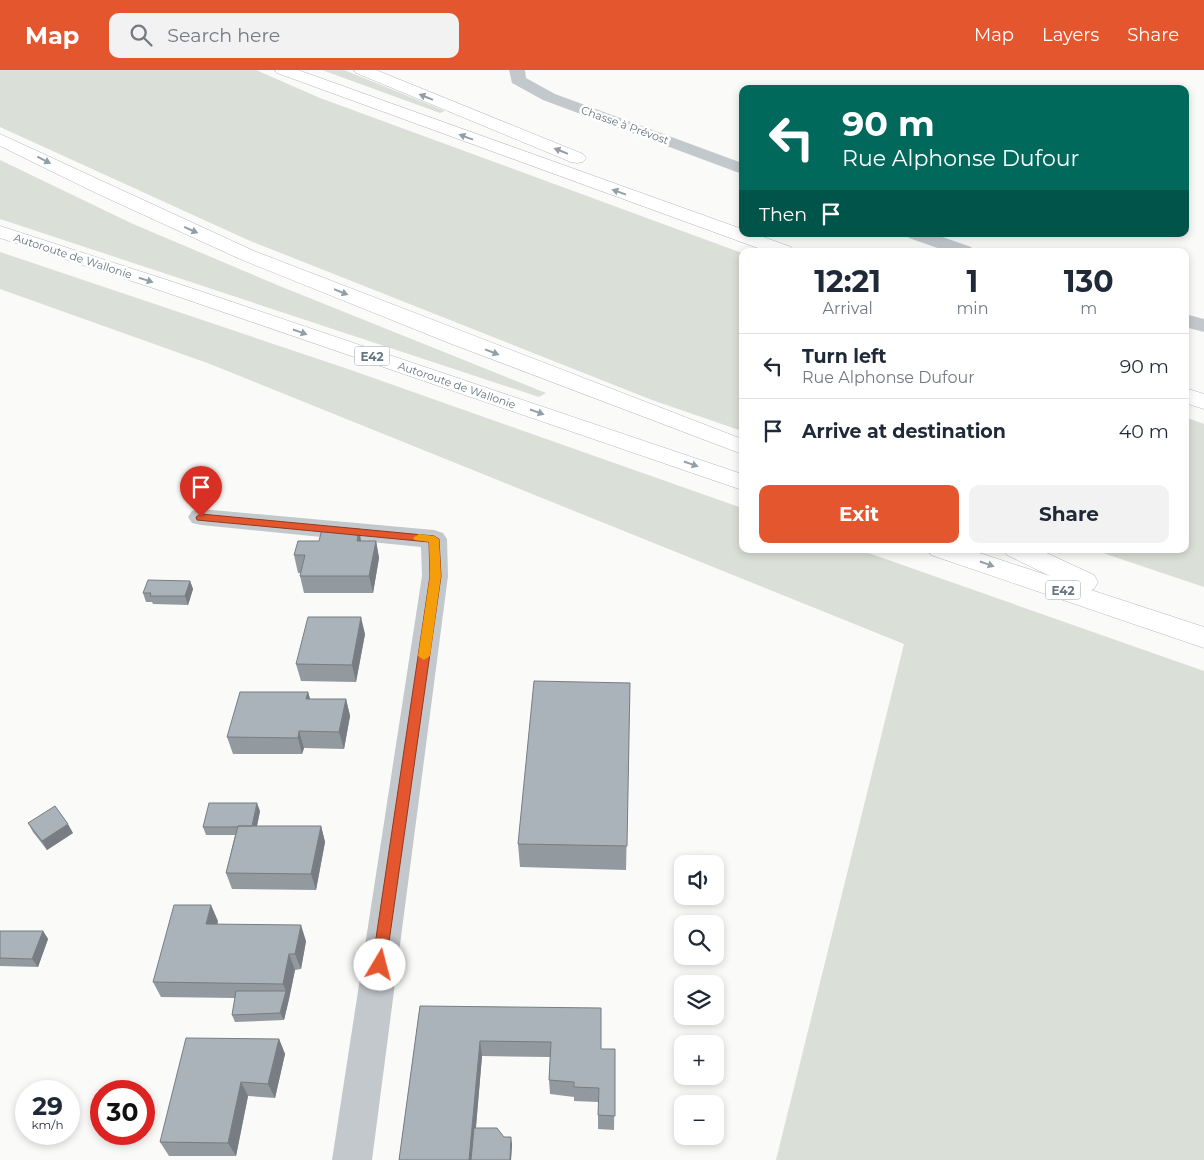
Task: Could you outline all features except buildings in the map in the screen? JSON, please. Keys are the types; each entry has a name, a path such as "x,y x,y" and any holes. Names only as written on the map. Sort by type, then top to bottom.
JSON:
{"highway":[{"path":"283,70 739,235"},
{"path":"362,70 613,173 715,226"},
{"path":"0,139 102,190 247,255 456,338 739,446"},
{"name":"Autoroute de Wallonie","path":"0,232 163,285 739,481"},
{"path":"745,237 776,248"},
{"path":"1189,396 1204,402"},
{"name":"E42","path":"952,553 1194,635"},
{"path":"1024,553 1194,635"}],"street":[{"name":"Chasse à Prévost","path":"517,70 518,80 549,97 739,168"},
{"path":"924,237 956,248"},
{"path":"1189,321 1204,326"},
{"path":"201,517 434,539 435,576 352,1160"}],"shaded area":[{"path":"0,70 256,70 320,98 739,252 739,430 652,400 248,240 0,127"},
{"path":"322,70 344,70 445,111 440,113"},
{"path":"0,160 133,224 282,287 546,393 539,397 0,219"},
{"path":"0,252 348,369 739,507 739,553 868,553 1204,671 1204,1160 776,1160 904,644 210,364 0,289"},
{"path":"1189,418 1204,424 1204,587 1103,553 1189,553"}],"slow traffic":[{"path":"419,538 434,539 435,576 424,656"}],"route":[{"path":"201,517 434,539 435,576 380,965"}]}
